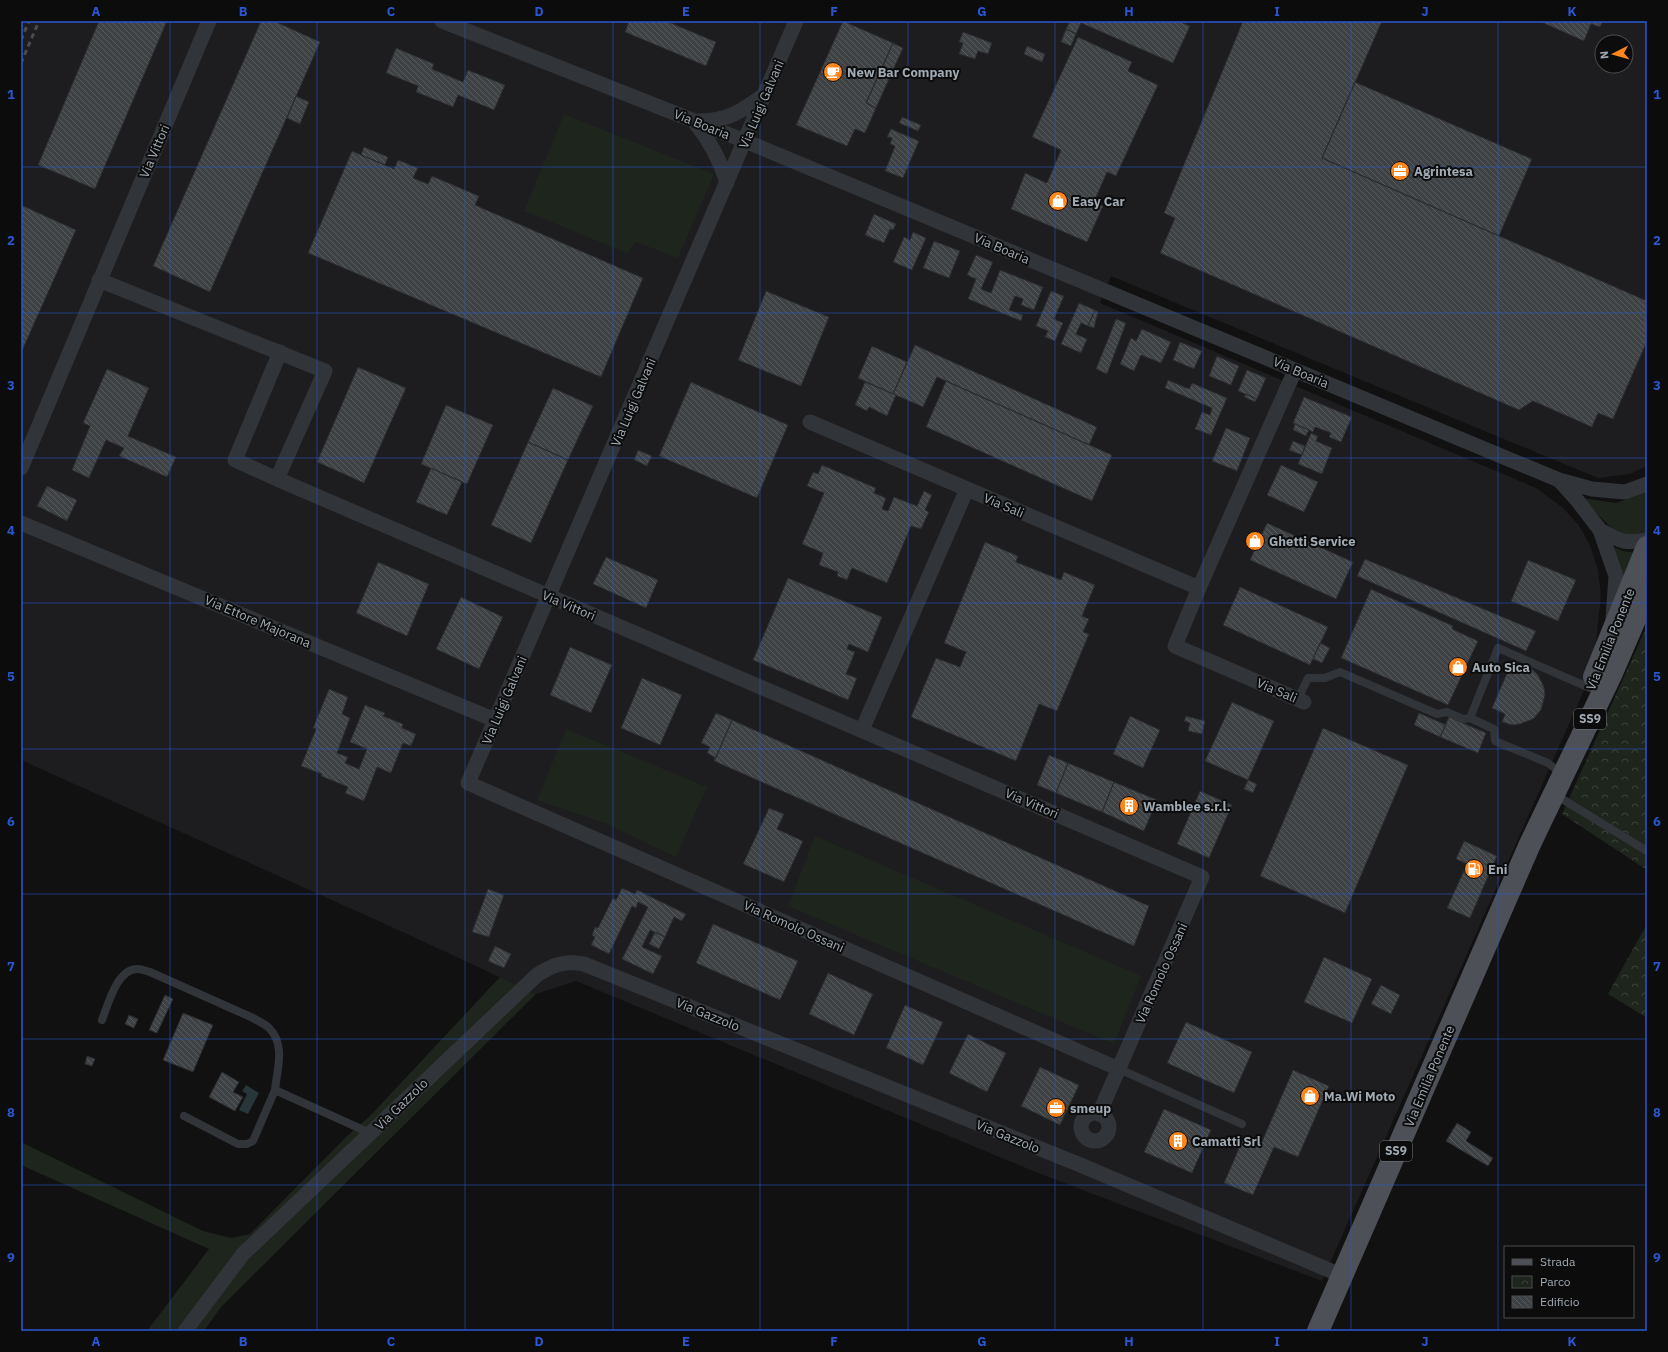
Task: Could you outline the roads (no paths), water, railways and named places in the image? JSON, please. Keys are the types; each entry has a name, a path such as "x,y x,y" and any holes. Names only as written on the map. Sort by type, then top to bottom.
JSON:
{"main road":[{"name":"Via Emilia Ponente","path":"1530,844 1590,688 1647,547"},
{"name":"Via Emilia Ponente","path":"1318,1331 1530,844 1612,673 1647,592"}],"street":[{"name":"Via Vittori","path":"21,468 209,21"},
{"name":"Via Luigi Galvani","path":"468,783 796,21"},
{"name":"Via Boaria","path":"451,23 745,141 1559,480 1592,489 1625,492 1647,484"},
{"path":"694,121 711,121 726,118 738,113 765,94"},
{"path":"694,121 715,150 721,163 727,184"},
{"path":"99,280 325,371 278,479"},
{"name":"Via Vittori","path":"280,352 235,460 549,597 1202,877"},
{"name":"Via Sali","path":"1295,370 1175,646 1301,700"},
{"name":"Via Sali","path":"810,422 1199,588"},
{"name":"Via Boaria","path":"1559,480 1577,500 1600,530 1616,576 1612,634"},
{"path":"862,730 966,489"},
{"name":"Via Ettore Majorana","path":"21,523 495,720"},
{"name":"Via Boaria","path":"1600,530 1622,542 1647,540"},
{"name":"Via Romolo Ossani","path":"468,783 1119,1068"},
{"name":"Via Romolo Ossani","path":"1099,1114 1202,877"},
{"name":"Via Gazzolo","path":"184,1331 243,1254 537,975 555,964 575,962 584,964 1078,1164 1343,1276"},
{"path":"1090,1114 1099,1114 1107,1120 1109,1128 1108,1133 1101,1140 1092,1142 1084,1137 1080,1128 1082,1119 1090,1114"},
{"path":"1078,1164 1088,1140"}],"lane":[{"path":"1470,718 1498,648 1590,688"},
{"path":"1301,700 1308,678 1326,678 1340,672 1437,714 1447,712 1463,719 1470,718 1494,729 1495,741 1548,763 1558,771"},
{"path":"1554,794 1647,851"},
{"path":"102,1020 119,978 128,972 137,969 150,972 253,1018 269,1028 277,1038 280,1052 275,1090 253,1141 247,1144 238,1144 184,1116"},
{"path":"1119,1068 1242,1124"},
{"path":"275,1090 370,1133"}],"railway":[{"path":"21,40 29,21"},
{"path":"21,63 39,21"}],"place":[{"name":"New Bar Company","path":"833,72"},
{"name":"Agrintesa","path":"1400,171"},
{"name":"Easy Car","path":"1058,201"},
{"name":"Ghetti Service","path":"1255,541"},
{"name":"Auto Sica","path":"1458,667"},
{"name":"Wamblee s.r.l.","path":"1129,806"},
{"name":"Eni","path":"1474,869"},
{"name":"Ma.Wi Moto","path":"1310,1096"},
{"name":"smeup","path":"1056,1108"},
{"name":"Camatti Srl","path":"1178,1141"}]}
